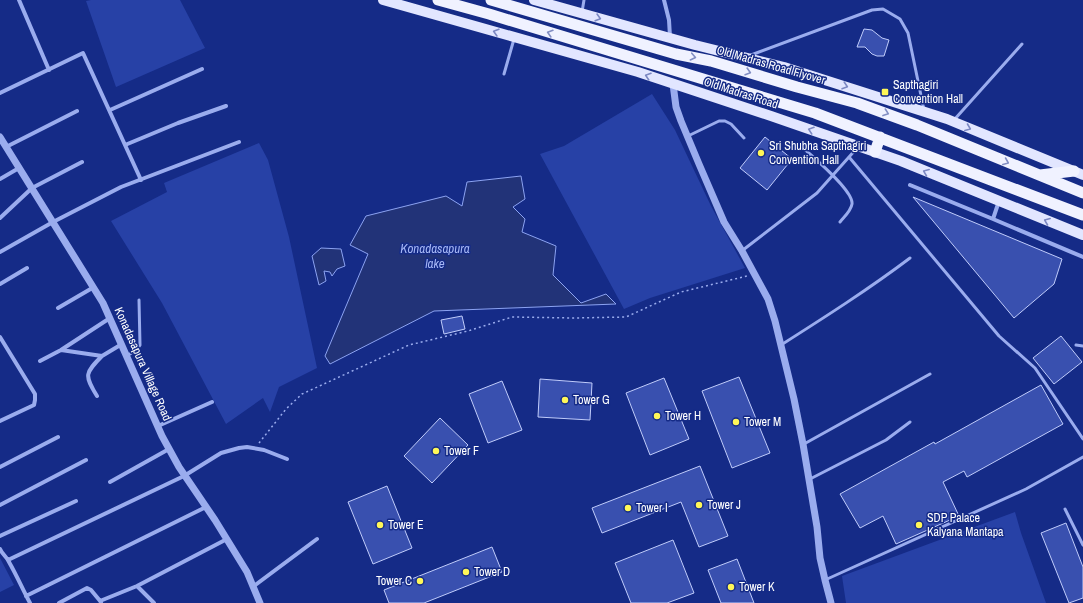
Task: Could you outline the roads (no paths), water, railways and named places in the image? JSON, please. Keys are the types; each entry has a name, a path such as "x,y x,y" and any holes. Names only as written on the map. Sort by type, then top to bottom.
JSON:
{"highway":[{"path":"438,0 816,113 1083,216"},
{"name":"Old Madras Road Flyover","path":"491,0 676,54 711,61 797,87 857,103 917,125 1037,175"},
{"path":"875,152 880,137"},
{"path":"1037,175 1078,173"},
{"path":"1037,175 1083,193"}],"main road":[{"name":"Old Madras Road","path":"383,0 638,72 771,116 901,161 1083,235"},
{"path":"534,0 670,38 784,67 952,121 1078,173"}],"street":[{"path":"19,0 49,70"},
{"path":"664,0 669,20 670,38"},
{"path":"0,93 83,53 141,180"},
{"path":"110,110 202,69"},
{"path":"674,84 676,107 724,222 742,251 768,299 794,399 810,479 820,558 831,603"},
{"path":"125,145 178,123 226,106"},
{"path":"6,147 77,111"},
{"name":"Konadasapura Village Road","path":"0,137 103,303 169,449 184,476 248,572 260,603"},
{"path":"0,252 53,222 122,187 239,142"},
{"path":"0,218 32,188 82,162"},
{"path":"0,179 20,168"},
{"path":"910,185 1083,257"},
{"path":"993,219 999,201"},
{"path":"0,284 27,268"},
{"path":"58,308 94,287"},
{"path":"40,361 61,350 110,318"},
{"path":"0,337 35,394 36,400 34,405 0,422"},
{"path":"97,396 89,383 87,375 92,366 102,356 122,344"},
{"path":"61,350 102,356"},
{"path":"158,426 212,402"},
{"path":"0,467 58,437"},
{"path":"8,560 184,476 221,453 247,447 256,448 287,459"},
{"path":"110,482 169,449"},
{"path":"0,505 86,460"},
{"path":"0,536 76,501"},
{"path":"26,596 206,507"},
{"path":"59,603 87,588 91,590 101,602 137,586 227,539"},
{"path":"254,586 317,539"},
{"path":"0,549 8,560 30,603"},
{"path":"137,586 154,603"}],"lane":[{"path":"581,13 584,0"},
{"path":"745,57 872,10 883,9 900,19 908,33 924,112"},
{"path":"504,74 514,38"},
{"path":"952,121 1022,44"},
{"path":"687,136 719,121 725,121 731,124 744,138"},
{"path":"742,251 817,193 858,146"},
{"path":"802,147 833,175 851,198 852,204 850,209 840,222"},
{"path":"849,157 999,336 1035,368 1083,439"},
{"path":"781,345 836,310 910,258"},
{"path":"127,356 140,345 139,300"},
{"path":"1076,345 1083,346"},
{"path":"803,444 930,374"},
{"path":"810,479 886,440 910,422"},
{"path":"825,580 1026,489 1083,457"},
{"path":"1065,509 1083,545"}],"water":[{"name":"Konadasapura lake","path":"521,176 525,199 513,207 525,219 522,232 556,246 553,275 581,303 606,294 616,304 434,311 330,364 325,356 368,254 350,245 366,216 446,196 462,206 467,182"},
{"path":"321,248 341,249 345,266 337,269 332,276 330,272 324,271 326,281 319,285 312,256"}],"place":[{"name":"Sapthagiri Convention Hall","path":"885,92"},
{"name":"Sri Shubha Sapthagiri Convention Hall","path":"761,153"},
{"name":"Tower G","path":"565,400"},
{"name":"Tower H","path":"657,416"},
{"name":"Tower M","path":"736,422"},
{"name":"Tower F","path":"436,451"},
{"name":"Tower J","path":"699,505"},
{"name":"Tower I","path":"628,508"},
{"name":"Tower E","path":"380,525"},
{"name":"SDP Palace Kalyana Mantapa","path":"919,525"},
{"name":"Tower D","path":"466,572"},
{"name":"Tower C","path":"420,581"},
{"name":"Tower K","path":"731,587"}]}
